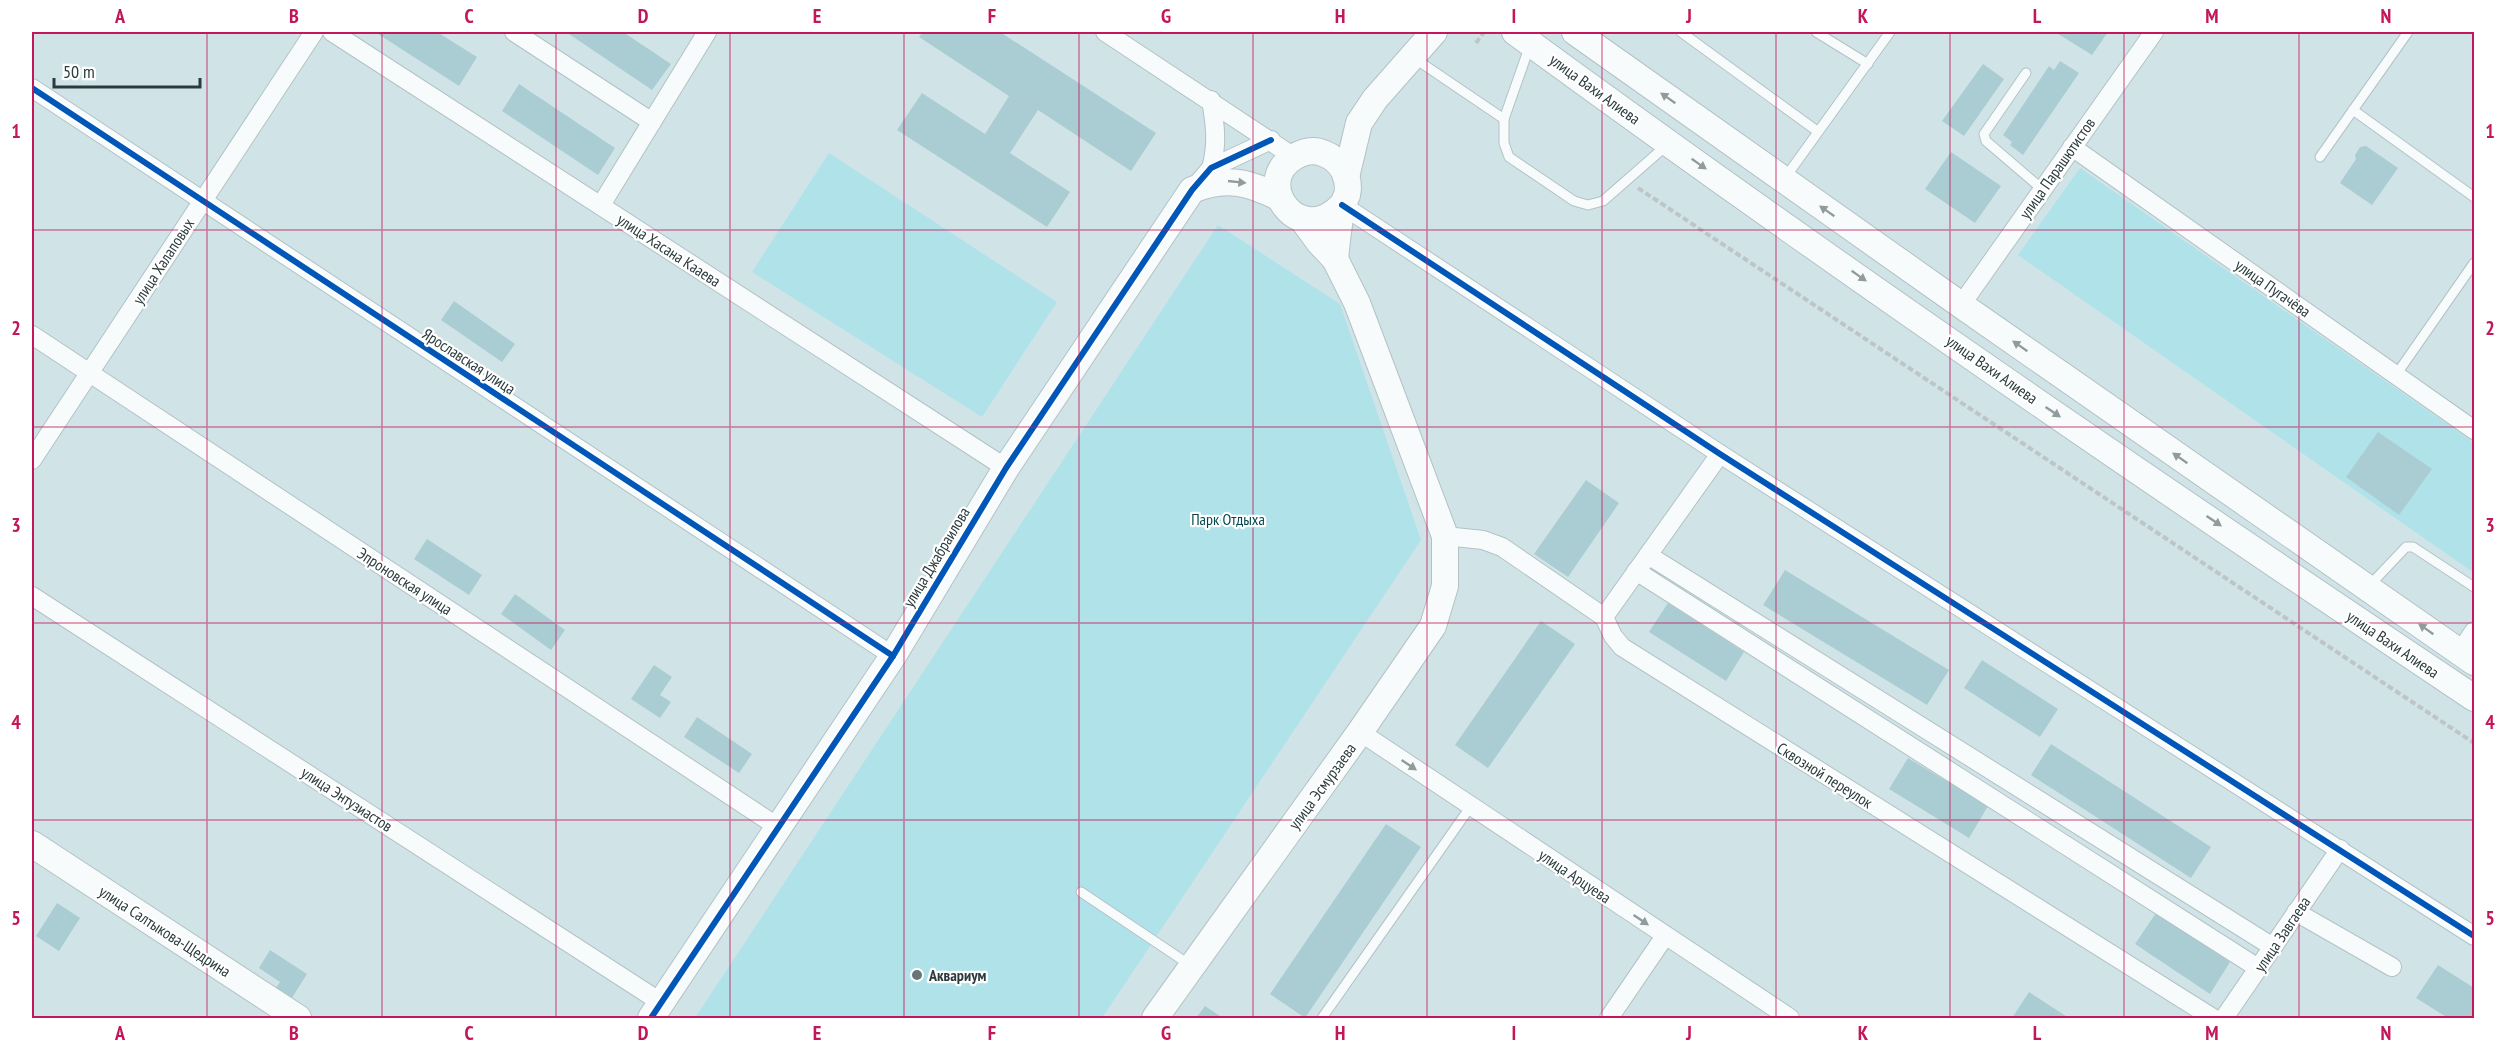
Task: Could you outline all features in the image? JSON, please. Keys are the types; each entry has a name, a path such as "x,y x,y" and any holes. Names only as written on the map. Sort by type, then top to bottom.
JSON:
{"street":[{"name":"улица Халаповых","path":"32,460 314,32"},
{"name":"улица Хасана Кааева","path":"332,32 1006,468"},
{"path":"513,32 652,122"},
{"path":"601,206 707,32"},
{"path":"1105,32 1272,140 1303,154 1322,152 1332,157 1340,164 1346,177"},
{"path":"1335,259 1342,206 1346,196 1346,177 1359,123 1375,99 1434,32"},
{"name":"улица Вахи Алиева","path":"1575,32 1961,305 2467,657"},
{"name":"улица Парашютистов","path":"1961,305 2154,32"},
{"name":"улица Вахи Алиева","path":"1523,37 1669,143 2013,384 2475,699"},
{"name":"Ярославская улица","path":"32,87 893,656"},
{"path":"1211,100 1216,127 1211,168"},
{"path":"1280,198 1279,177 1283,166 1359,123"},
{"name":"улица Джабраилова","path":"656,1011 893,656 1006,468 1192,190 1211,168 1272,140"},
{"name":"улица Пугачёва","path":"2072,147 2475,430"},
{"path":"1192,190 1207,184 1235,181 1247,183 1280,198 1293,215 1303,220 1335,259 1357,303 1445,536"},
{"path":"1303,220 1325,219 1342,206"},
{"path":"1342,206 1720,454 2475,936"},
{"name":"Эпроновская улица","path":"32,335 778,827"},
{"path":"1604,617 1720,454"},
{"name":"Сквозной переулок","path":"1445,536 1483,540 1502,547 1604,617 1613,636 1622,647 2213,1018"},
{"name":"улица Эсмурзаева","path":"1155,1018 1433,626 1445,586 1445,536"},
{"path":"1648,555 2273,947"},
{"path":"1636,571 2258,968"},
{"name":"улица Энтузиастов","path":"32,596 656,1011"},
{"path":"2467,657 2475,631"},
{"name":"улица Арцуева","path":"1360,732 1790,1018"},
{"name":"улица Салтыкова-Щедрина","path":"32,844 298,1018"},
{"name":"улица Завгаева","path":"2224,1018 2340,849"},
{"path":"2296,912 2392,967"},
{"path":"1609,1018 1665,936"}],"lane":[{"path":"1681,32 1817,131"},
{"path":"1816,32 1868,64"},
{"path":"1783,180 1890,32"},
{"path":"2320,158 2408,32"},
{"path":"1523,37 1504,119 1504,143 1509,157 1574,201 1588,205 1603,201 1669,143"},
{"path":"1412,57 1504,119"},
{"path":"2026,73 1983,134 1986,141 2042,189"},
{"path":"2353,111 2475,197"},
{"path":"2396,375 2475,263"},
{"path":"2367,588 2406,547 2413,548 2475,587"},
{"path":"1322,1018 1471,806"},
{"path":"1081,892 1192,966"}],"path":[{"path":"1476,43 1484,32"},
{"path":"1627,181 2475,743"}],"green space":[{"path":"829,153 1057,302 982,417 752,272"},
{"path":"2080,168 2474,443 2474,573 2018,255"},
{"name":"Парк Отдыха","path":"1218,225 1340,304 1421,540 1102,1018 695,1018"}],"building":[{"path":"375,32 437,32 477,57 459,86"},
{"path":"566,32 623,32 671,64 652,90"},
{"path":"923,32 1000,32 1156,133 1131,171 1038,110 1010,153 1070,192 1047,227 897,130 922,93 985,134 1009,96 919,37"},
{"path":"2055,32 2108,32 2092,55"},
{"path":"2060,61 2079,73 2023,155 2010,145 2012,142 2003,135 2049,66 2054,70"},
{"path":"1983,64 2004,79 1964,136 1942,121"},
{"path":"519,84 615,148 598,175 502,111"},
{"path":"2366,146 2398,168 2372,205 2340,183 2356,159 2355,155 2360,147"},
{"path":"1951,152 2001,186 1975,223 1925,189"},
{"path":"454,301 515,344 502,362 441,320"},
{"path":"2378,432 2432,469 2399,515 2346,477"},
{"path":"1586,480 1619,503 1568,577 1534,554"},
{"path":"427,539 482,575 469,595 414,559"},
{"path":"1785,570 1949,670 1927,705 1763,605"},
{"path":"515,594 565,630 551,650 501,614"},
{"path":"1668,603 1744,652 1726,681 1649,632"},
{"path":"1541,621 1575,644 1488,768 1455,745"},
{"path":"1982,660 2058,709 2040,737 1964,688"},
{"path":"654,665 672,677 660,695 671,702 660,718 631,699"},
{"path":"697,717 752,754 739,773 684,737"},
{"path":"2051,744 2211,847 2191,878 2031,775"},
{"path":"1908,758 1988,806 1969,838 1889,789"},
{"path":"1386,824 1421,847 1305,1018 1270,994"},
{"path":"57,903 80,918 59,951 36,936"},
{"path":"2156,913 2230,962 2210,994 2135,944"},
{"path":"270,950 307,974 288,1004 272,994 280,982 259,968"},
{"path":"2438,965 2474,988 2474,1018 2448,1018 2416,998"},
{"path":"2029,992 2069,1018 2012,1018"},
{"path":"1205,1006 1223,1018 1196,1018"}],"cycle path":[{"path":"32,88 893,656"},
{"path":"651,1018 893,656 1006,468 1192,190 1211,168 1271,140"},
{"path":"1342,205 1720,454 2474,936"}],"place":[{"name":"Аквариум","path":"917,975"}]}
